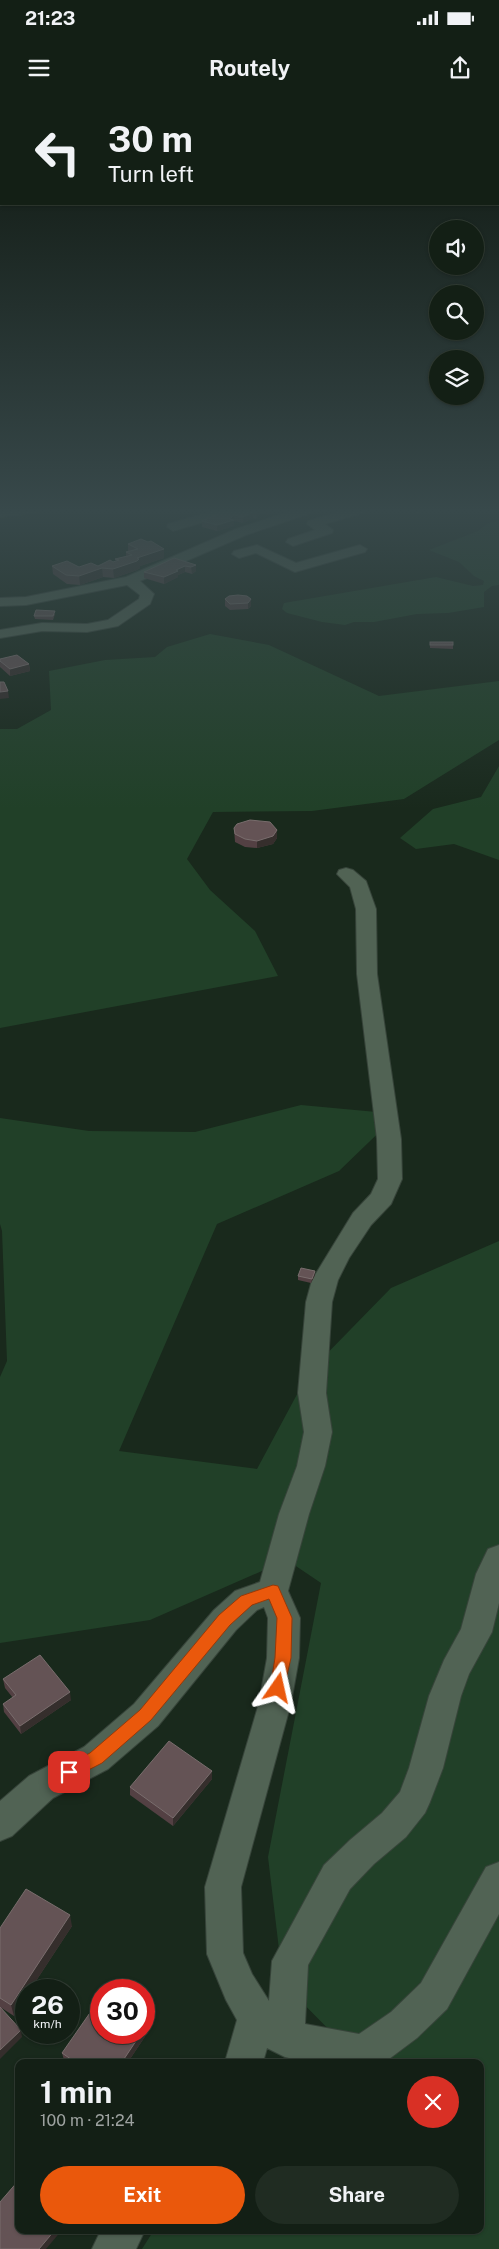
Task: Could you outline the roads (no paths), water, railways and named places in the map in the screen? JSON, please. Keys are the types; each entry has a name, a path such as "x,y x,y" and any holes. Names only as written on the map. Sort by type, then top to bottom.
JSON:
{"street":[{"path":"0,634 42,627 87,628 113,623 134,608"},
{"path":"346,874 359,885 366,909 367,974 389,1139 390,1179 382,1198 362,1219 338,1256 325,1280 319,1302 312,1393 318,1432 311,1466 294,1514 273,1591 284,1618 283,1658 275,1703 223,1886 226,1954 239,1987 271,2028 322,2048 364,2054 396,2030 434,1996 499,1880"},
{"path":"246,2059 271,2028 290,1960 337,1877 362,1852 394,1825 413,1802 428,1760 445,1696 455,1670 476,1632 491,1574 499,1558"},
{"path":"0,1824 41,1787 96,1758 146,1715 225,1620 246,1600 273,1591"},
{"path":"113,2249 122,2234"}]}
